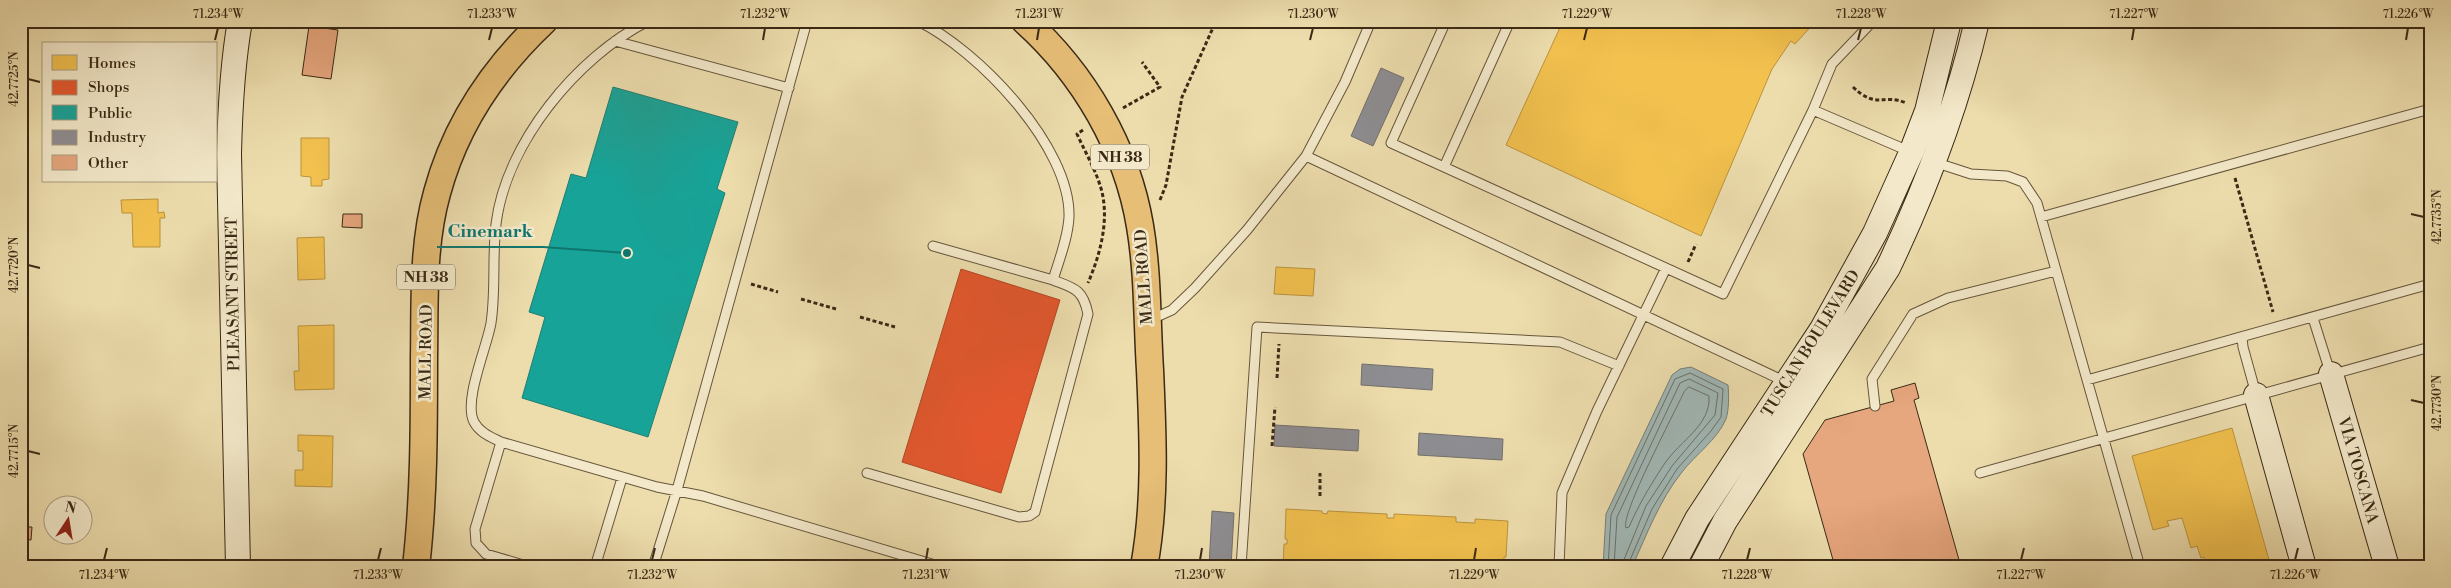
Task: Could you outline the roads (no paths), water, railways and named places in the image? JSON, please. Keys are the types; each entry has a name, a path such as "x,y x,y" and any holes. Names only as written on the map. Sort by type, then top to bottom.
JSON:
{"main road":[{"name":"PLEASANT STREET","path":"238,567 228,154 234,53 240,21"},
{"name":"MALL ROAD","path":"416,567 424,472 426,257 437,193 448,160 473,108 510,56 544,21"},
{"name":"MALL ROAD","path":"1025,21 1052,48 1084,88 1102,120 1124,166 1140,227 1147,321 1152,487 1144,567"},
{"name":"TUSCAN BOULEVARD","path":"1923,157 1927,111 1949,21"},
{"name":"TUSCAN BOULEVARD","path":"1701,567 1796,388 1875,233 1923,157 1964,76 1977,21"},
{"name":"VIA TOSCANA","path":"2331,374 2387,567"},
{"name":"TUSCAN BOULEVARD","path":"1672,567 1697,519 1796,388"},
{"path":"2256,395 2304,567"}],"lane":[{"path":"648,21 615,41 591,61 559,94 536,124 518,158 505,189 496,224 491,324 470,407 474,422 483,433 501,442 622,478 703,496 942,567"},
{"path":"653,567 677,490 807,21"},
{"path":"918,21 934,29 963,50 1010,96 1028,119 1059,172 1066,196 1069,217 1053,280"},
{"path":"1147,321 1172,310 1195,288 1248,230 1306,156 1345,82 1371,21"},
{"path":"1446,21 1391,143 1723,294 1813,110 1832,64 1873,21"},
{"path":"1444,167 1510,21"},
{"path":"615,41 789,88"},
{"path":"2041,217 2430,109"},
{"path":"1813,110 1923,157 1971,174 2006,176 2023,182 2037,203 2140,567"},
{"path":"1306,156 1643,316 1739,359 1796,388"},
{"path":"868,473 1018,517 1029,516 1035,512 1088,314 1083,295 1074,288 1053,280 933,246"},
{"path":"1559,567 1562,493 1597,411 1666,268"},
{"path":"1875,406 1872,379 1913,314 1948,298 2056,271"},
{"path":"2087,380 2430,284"},
{"path":"2313,318 2331,374"},
{"path":"1242,567 1258,327 1560,342 1619,366"},
{"path":"2242,337 2256,395"},
{"path":"1980,473 2430,347"},
{"path":"501,442 475,529 476,543 486,554 530,567"},
{"path":"595,567 622,478"}],"water":[{"path":"1691,367 1728,385 1728,411 1726,419 1712,441 1687,466 1667,494 1632,567 1603,567 1606,514 1672,375 1680,369"}],"place":[{"name":"Cinemark","path":"627,253"}]}
